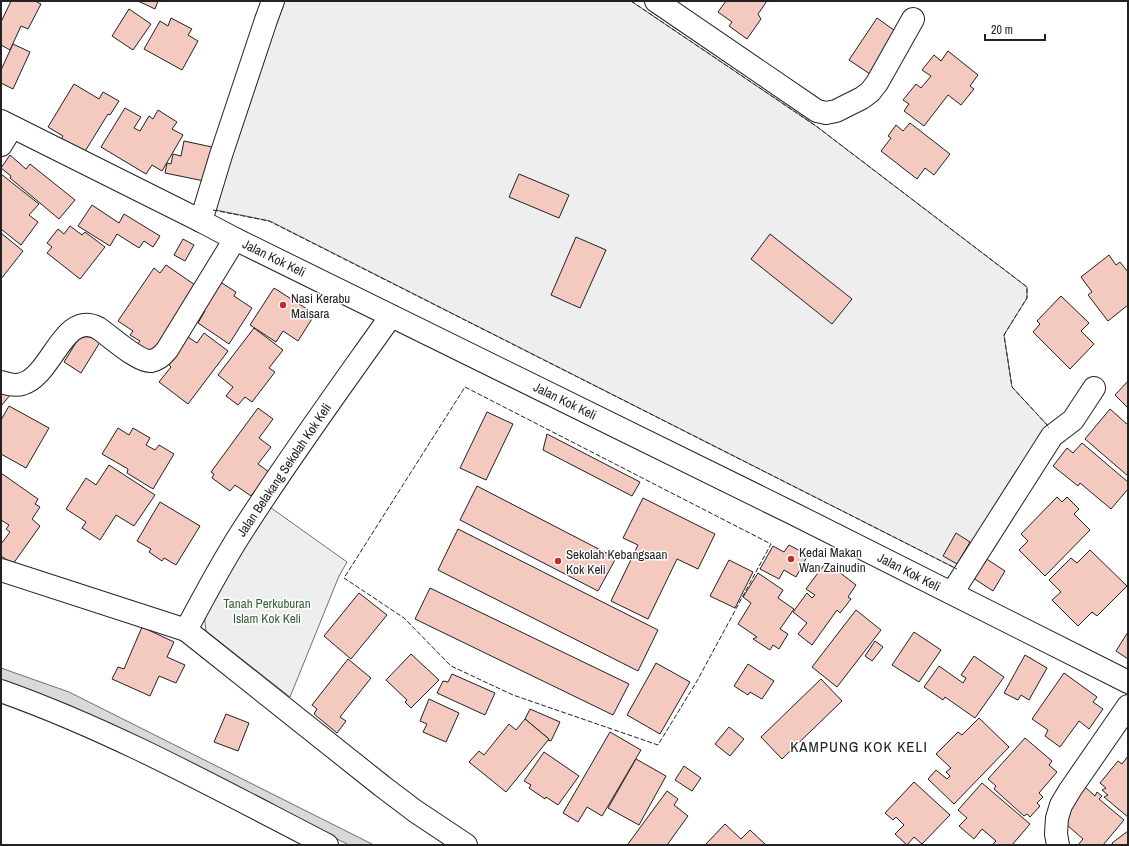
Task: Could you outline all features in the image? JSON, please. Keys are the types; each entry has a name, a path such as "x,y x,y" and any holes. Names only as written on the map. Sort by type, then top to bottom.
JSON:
{"street":[{"path":"201,221 273,1"},
{"path":"656,1 817,111 826,113 836,111 862,98 870,92 877,83 913,19"},
{"path":"1,145 7,124"},
{"name":"Jalan Kok Keli","path":"7,124 234,239 801,518 1128,682"},
{"path":"1,382 21,384 35,378 66,336 74,328 80,325 92,325 98,328 135,355 146,360 151,361 159,358 167,350 234,239"},
{"name":"Jalan Belakang Sekolah Kok Keli","path":"186,630 240,534 273,484 391,316"},
{"path":"952,593 1052,436 1073,420 1094,388"},
{"path":"1,570 186,630 382,786 415,811 466,845"},
{"path":"1,691 60,713 161,760 326,845"},
{"path":"1058,845 1056,834 1057,818 1061,805 1128,706"}],"green space":[{"path":"281,1 631,1 816,126 1027,287 1027,298 1004,335 1012,387 1049,427 957,569 270,221 211,209"},
{"name":"Tanah Perkuburan Islam Kok Keli","path":"267,505 347,562 339,576 290,697 206,631 204,613"}],"shaded area":[{"path":"1,668 69,692 374,845 349,845 69,705 1,681"}],"building":[{"path":"11,1 35,1 41,4 28,29 21,26 10,50 1,45 1,22"},
{"path":"138,1 158,1 155,9"},
{"path":"726,1 767,1 758,14 761,19 747,39 729,26 732,22 718,12"},
{"path":"129,9 151,24 133,50 112,36"},
{"path":"171,18 192,29 188,35 198,41 182,70 144,49 160,21 168,26"},
{"path":"877,18 898,33 870,74 849,60"},
{"path":"13,44 30,52 13,89 1,83 1,70"},
{"path":"948,51 978,75 970,86 974,89 961,105 948,95 924,126 904,111 909,104 903,100 916,84 921,88 931,76 922,70 934,55 941,61"},
{"path":"74,84 99,99 103,92 119,101 110,115 108,114 84,153 61,139 63,136 48,127"},
{"path":"125,108 141,117 134,128 140,131 149,116 153,119 158,110 177,122 172,129 183,135 162,171 152,165 146,174 101,147"},
{"path":"910,123 950,154 934,175 925,168 917,179 881,151 891,138 888,136 896,125 903,131"},
{"path":"184,141 212,147 204,181 165,173 167,163 171,164 173,154 181,156"},
{"path":"10,155 26,169 30,164 75,200 59,219 10,178 11,176 1,168"},
{"path":"1,174 39,204 29,215 38,222 21,245 1,229"},
{"path":"519,174 569,195 559,218 509,197"},
{"path":"92,205 119,223 124,214 160,236 153,247 144,241 139,248 117,234 110,246 78,226"},
{"path":"70,226 82,235 85,232 105,247 80,279 47,253 52,247 47,243 58,229 64,234"},
{"path":"1,233 23,251 1,279"},
{"path":"770,234 852,299 832,324 751,259"},
{"path":"576,237 606,250 580,308 551,295"},
{"path":"183,239 194,245 185,261 174,255"},
{"path":"1109,255 1116,265 1120,262 1128,272 1128,305 1108,321 1088,295 1092,292 1081,277"},
{"path":"166,265 198,287 153,356 137,345 140,341 130,335 133,331 118,321 154,268 160,273"},
{"path":"217,280 236,292 234,296 252,308 229,344 198,323 205,311 199,307"},
{"path":"274,288 315,314 298,341 283,331 276,342 250,325"},
{"path":"1061,296 1089,323 1081,331 1094,344 1070,369 1033,332 1040,324 1037,321"},
{"path":"85,328 102,339 81,373 64,362"},
{"path":"254,328 283,350 269,368 275,372 252,402 245,397 238,405 226,396 233,387 218,375"},
{"path":"204,333 228,351 188,404 159,382 171,367 168,364 188,337 197,343"},
{"path":"1128,381 1128,408 1115,395"},
{"path":"1,386 11,394 1,406"},
{"path":"9,406 49,428 26,468 1,454 1,420"},
{"path":"258,408 273,419 259,438 271,447 258,464 269,472 251,496 235,485 230,491 212,478 214,474 211,472"},
{"path":"1110,409 1128,425 1128,476 1085,439"},
{"path":"487,412 513,424 486,480 460,468"},
{"path":"118,428 129,435 133,428 150,438 146,445 155,450 159,445 174,454 153,489 127,473 128,469 102,454"},
{"path":"547,434 640,482 632,496 543,450"},
{"path":"1082,443 1128,482 1128,489 1111,509 1080,483 1078,486 1053,466 1067,448 1073,453"},
{"path":"109,465 155,495 134,526 116,515 100,540 82,528 86,522 66,509 86,478 96,485"},
{"path":"1,473 38,499 35,504 40,507 32,519 40,526 13,564 1,556 1,544 10,532 6,529 9,525 1,520"},
{"path":"477,486 616,558 598,591 460,520"},
{"path":"1057,497 1062,502 1067,497 1079,509 1074,514 1090,530 1045,576 1019,550 1028,541 1021,534"},
{"path":"643,498 715,534 698,569 677,559 648,619 611,601 638,545 623,538"},
{"path":"160,502 200,526 176,565 164,558 162,561 149,552 151,549 137,541"},
{"path":"458,529 658,630 638,671 438,570"},
{"path":"956,533 970,542 957,564 943,556"},
{"path":"789,545 808,555 796,577 784,570 779,579 760,569 773,546 784,552"},
{"path":"1090,550 1127,586 1097,616 1092,612 1078,626 1052,600 1061,592 1049,580 1071,558 1077,563"},
{"path":"982,556 1005,571 993,591 970,576"},
{"path":"729,560 753,572 735,608 710,596"},
{"path":"826,562 856,585 848,597 851,599 840,613 837,610 812,645 798,634 807,623 793,612 807,593 812,598 815,595 806,589"},
{"path":"758,573 783,590 778,598 794,609 780,629 788,634 779,649 773,645 770,650 753,639 757,637 738,624 751,603 743,597"},
{"path":"430,588 629,684 613,715 415,619"},
{"path":"359,593 387,615 351,659 324,636"},
{"path":"856,610 881,630 837,687 812,667"},
{"path":"142,627 174,642 167,657 185,665 176,683 159,676 150,696 112,679 118,667 124,669"},
{"path":"914,632 941,650 919,682 892,665"},
{"path":"1128,632 1128,659 1116,651"},
{"path":"875,641 883,647 872,661 865,656"},
{"path":"411,654 439,680 411,708 405,702 407,700 386,680"},
{"path":"1025,655 1047,668 1029,700 1021,695 1018,700 1004,693"},
{"path":"974,656 1004,677 975,718 945,697 943,700 924,687 939,666 963,683 966,678 961,675"},
{"path":"348,659 371,678 340,717 346,721 337,733 314,714 317,709 312,705"},
{"path":"656,663 690,682 660,734 627,715"},
{"path":"748,664 774,681 762,699 750,692 748,695 734,686"},
{"path":"1064,673 1097,697 1093,702 1103,709 1089,729 1079,721 1060,747 1045,736 1048,730 1032,719"},
{"path":"452,674 495,693 485,715 437,693 443,681 448,682"},
{"path":"821,679 842,701 782,759 761,737"},
{"path":"429,699 459,713 446,742 423,732 427,724 420,721"},
{"path":"530,709 560,722 551,741 525,719"},
{"path":"226,714 249,723 238,751 214,742"},
{"path":"979,718 1009,747 954,804 928,779 936,770 947,779 950,776 946,772 951,768 936,754 958,732 962,735"},
{"path":"525,719 549,739 506,792 469,762 479,751 484,755 509,724 516,730"},
{"path":"729,727 744,739 730,756 715,744"},
{"path":"610,732 641,750 602,816 587,807 578,822 563,813"},
{"path":"1025,738 1052,761 1049,765 1057,772 1039,793 1043,797 1037,803 1040,806 1030,817 1027,814 1024,816 994,789 996,786 988,779"},
{"path":"544,752 579,776 558,805 546,797 545,799 529,788 531,785 524,781"},
{"path":"1128,756 1128,817 1104,797 1108,795 1102,790 1106,788 1100,783 1118,761 1122,764"},
{"path":"636,759 666,776 639,825 608,808"},
{"path":"684,766 701,778 692,791 675,780"},
{"path":"914,782 950,815 922,844 914,837 907,845 895,834 904,825 896,817 893,820 885,813"},
{"path":"982,783 1030,824 1012,845 993,844 996,841 982,829 974,839 959,826 967,818 958,810"},
{"path":"1085,787 1095,796 1097,792 1102,796 1099,799 1124,820 1103,845 1078,845 1083,839 1059,818"},
{"path":"667,791 678,799 674,805 688,816 667,845 629,845 628,844"},
{"path":"725,824 741,839 750,830 766,845 705,845"},
{"path":"1128,831 1128,845 1113,845 1112,843"}],"fence":[{"path":"631,1 816,126 1027,287 1027,298 1004,335 1012,387 1049,427 1048,428"},
{"path":"213,210 269,221 957,569"},
{"path":"465,387 771,544 697,681 658,745 513,695 451,666 404,618 344,578 465,387"}],"place":[{"name":"Nasi Kerabu Maisara","path":"283,305"},
{"name":"Kedai Makan Wan Zainudin","path":"791,559"},
{"name":"Sekolah Kebangsaan Kok Keli","path":"558,561"}],"district":[{"name":"KAMPUNG KOK KELI","path":"859,746"}]}
